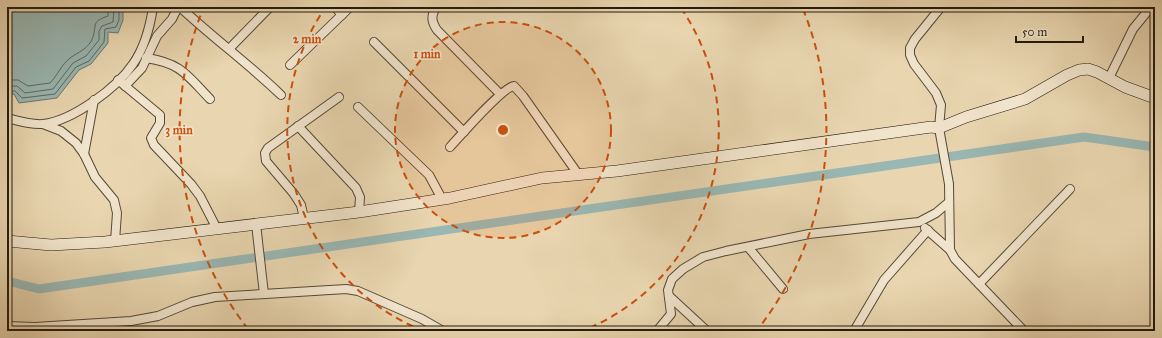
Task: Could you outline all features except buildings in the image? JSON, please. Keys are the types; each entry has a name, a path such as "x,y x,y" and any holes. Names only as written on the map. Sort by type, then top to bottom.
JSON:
{"street":[{"path":"42,124 72,115 94,100 133,65 150,28 153,7"},
{"path":"126,86 139,72 157,36 172,19 179,7 257,71 281,96"},
{"path":"229,49 270,7"},
{"path":"336,7 342,14"},
{"path":"290,65 350,7"},
{"path":"436,7 432,14 432,22 437,30 500,94"},
{"path":"941,7 915,40 910,48 910,55 914,64 936,93 941,105 940,132 949,184 950,250"},
{"path":"1109,78 1133,29 1151,7"},
{"path":"374,42 464,132"},
{"path":"146,58 163,60 181,69 210,99"},
{"path":"940,132 966,117 1024,99 1079,70 1088,69 1109,78 1124,88 1155,98"},
{"path":"118,80 160,115 160,123 152,135 152,141 196,190 217,229"},
{"path":"450,147 500,94 510,86 517,88 578,174"},
{"path":"304,218 298,199 266,160 264,155 268,148 339,96"},
{"path":"84,154 94,100"},
{"path":"358,107 429,175 442,199"},
{"path":"7,118 16,121 42,124 68,135 84,154 94,177 110,193 116,206 116,241"},
{"path":"298,126 356,188 360,197 359,212"},
{"path":"7,241 51,245 116,241 217,229 257,228 304,218 359,212 442,199 542,178 617,171 931,127 940,132"},
{"path":"979,284 1070,189"},
{"path":"657,331 671,314 668,295 672,279 693,262 714,253 809,234 919,222 936,213 949,202"},
{"path":"919,222 950,250 955,259 1024,331"},
{"path":"257,228 264,294"},
{"path":"854,331 884,280 928,230"},
{"path":"748,247 783,289"},
{"path":"7,326 35,327 130,321 158,316 203,299 230,295 336,289 353,290 422,319 443,331"},
{"path":"668,295 707,331"}],"water":[{"path":"7,7 123,7 123,20 118,33 108,32 108,43 91,64 79,70 57,98 19,103 14,94 8,95 7,93"}],"waterway":[{"path":"7,281 39,289 1084,137 1155,147"}]}
